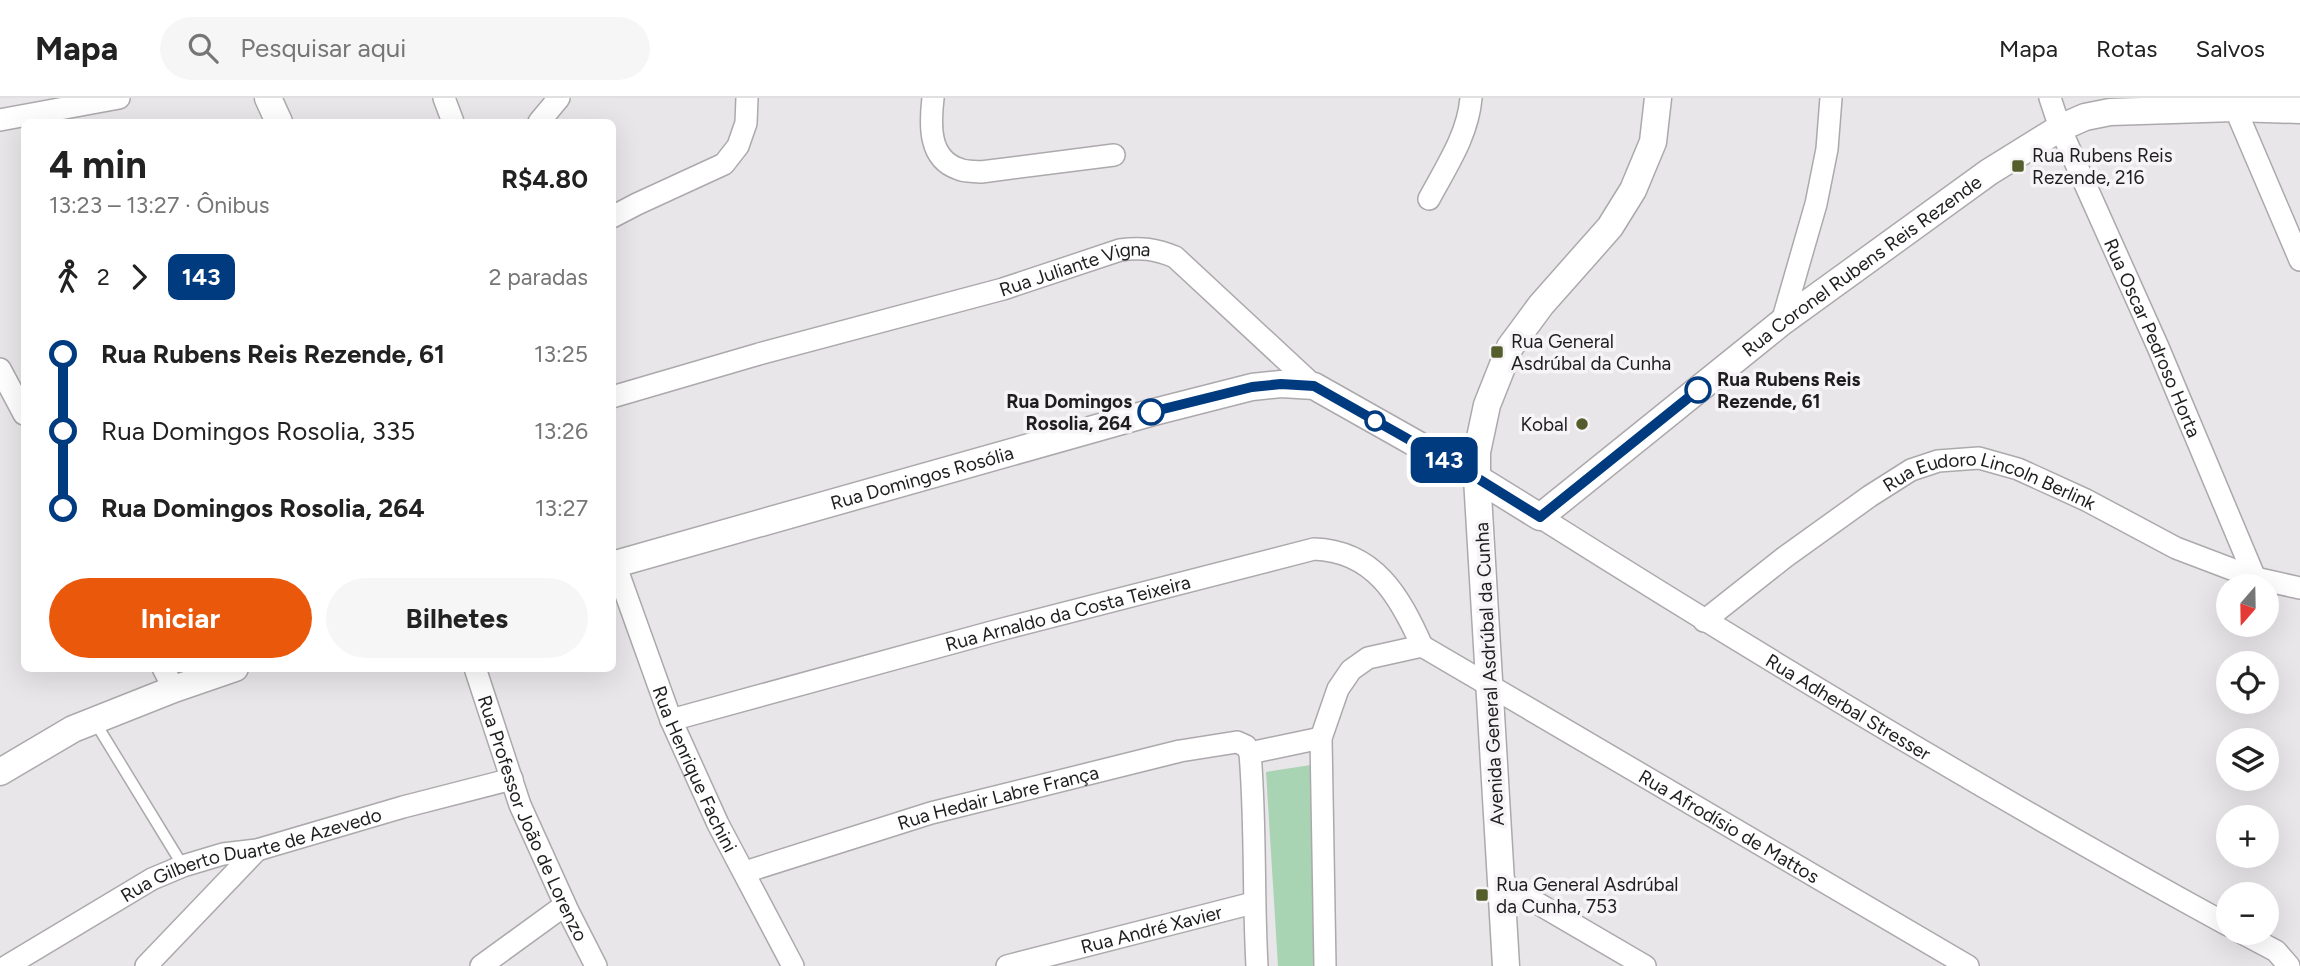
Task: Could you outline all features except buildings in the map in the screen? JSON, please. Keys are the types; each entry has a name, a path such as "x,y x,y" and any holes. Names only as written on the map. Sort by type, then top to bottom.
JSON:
{"street":[{"path":"25,119 50,118 119,98"},
{"path":"268,98 278,119"},
{"path":"444,98 452,119"},
{"path":"542,119 559,98"},
{"path":"616,216 724,164 738,146 746,123 747,98"},
{"path":"933,98 930,122 934,145 944,161 959,169 981,172 1114,155"},
{"path":"1429,199 1457,148 1467,122 1471,98"},
{"name":"Avenida General Asdrúbal da Cunha","path":"1506,966 1477,452 1487,405 1510,347 1541,304 1610,227 1633,190 1653,142 1658,98"},
{"path":"1782,322 1816,204 1827,149 1831,98"},
{"name":"Rua Oscar Pedroso Horta","path":"2050,98 2060,128 2158,347 2253,574"},
{"path":"2060,128 2085,117 2110,112 2235,108 2300,110"},
{"path":"2235,108 2300,260"},
{"path":"0,120 21,119"},
{"name":"Rua Coronel Rubens Reis Rezende","path":"1540,517 1782,322 1990,172 2060,128"},
{"name":"Rua Juliante Vigna","path":"616,396 759,354 1003,289 1120,250 1140,247 1175,257 1314,386 1477,478"},
{"path":"0,369 21,408"},
{"name":"Rua Domingos Rosólia","path":"616,563 1224,393 1262,386 1314,386"},
{"name":"Rua Eudoro Lincoln Berlink","path":"1704,621 1785,557 1870,496 1911,470 1938,461 1979,458 2018,469 2086,500 2176,548 2244,574"},
{"name":"Rua Adherbal Stresser","path":"1477,478 1704,621 2112,862 2216,918"},
{"name":"Rua Arnaldo da Costa Teixeira","path":"671,720 1003,629 1314,549 1334,549 1378,575 1405,607 1422,646"},
{"name":"Rua Henrique Fachini","path":"616,569 671,720 718,824 793,966"},
{"name":"Rua Eudoro Lincoln Berlink","path":"2279,583 2300,588"},
{"path":"1325,966 1321,738 1338,689 1351,670 1368,658 1422,646"},
{"name":"Rua Afrodísio de Mattos","path":"1422,646 1968,966"},
{"path":"0,772 73,729 168,679 211,672"},
{"name":"Rua Professor João de Lorenzo","path":"476,672 520,805 596,966"},
{"path":"1257,966 1253,903 1255,811 1250,753 1321,738"},
{"name":"Rua Hedair Labre França","path":"745,872 931,813 1180,751 1237,742 1246,746 1250,753"},
{"name":"Rua Gilberto Duarte de Azevedo","path":"7,966 152,879 183,866 232,852 257,850 403,807 512,779"},
{"path":"146,966 257,850"},
{"path":"1501,882 1645,966"},
{"name":"Rua André Xavier","path":"1007,966 1253,903"},
{"path":"481,966 565,905"},
{"path":"2265,945 2276,951 2289,966"}],"lane":[{"path":"94,720 183,866"}],"green space":[{"path":"1317,764 1322,966 1278,966 1266,772"}],"bus line":[{"name":"143","path":"1151,412 1252,387 1281,384 1314,386 1477,478 1540,517 1698,390"}],"place":[{"name":"Rua Rubens Reis Rezende, 216","path":"2018,166"},
{"name":"Rua General Asdrúbal da Cunha","path":"1497,352"},
{"name":"Rua Rubens Reis Rezende, 61","path":"1698,390"},
{"name":"Rua Domingos Rosolia, 264","path":"1151,412"},
{"name":"Kobal","path":"1582,424"},
{"name":"Rua General Asdrúbal da Cunha, 753","path":"1482,895"}]}
